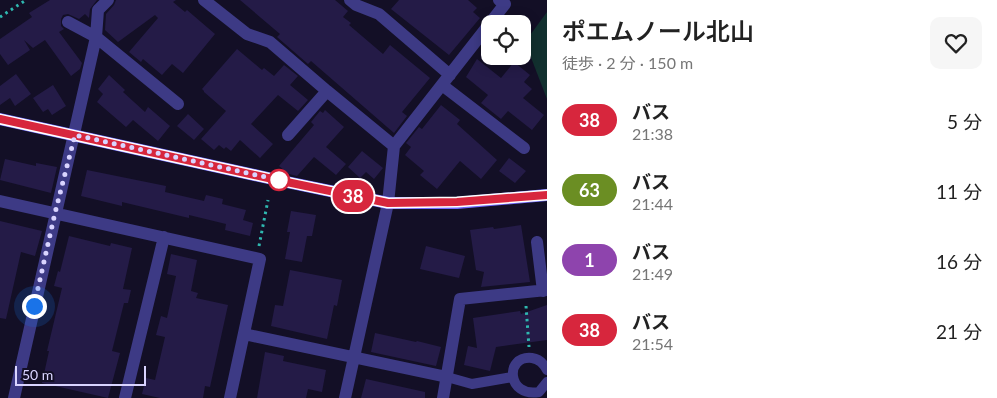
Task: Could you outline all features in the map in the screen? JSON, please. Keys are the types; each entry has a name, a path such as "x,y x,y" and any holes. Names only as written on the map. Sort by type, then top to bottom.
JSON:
{"street":[{"path":"14,398 55,213 75,135 96,37 98,10 108,0"},
{"path":"204,0 246,34 270,42 394,146"},
{"path":"350,0 356,5 379,14 446,80 524,148"},
{"path":"345,398 388,203 394,146 505,4 500,0"},
{"path":"68,22 96,37 178,104"},
{"path":"288,135 327,91"},
{"path":"0,118 388,203 457,202 547,194"},
{"path":"0,201 260,259 230,398"},
{"path":"125,398 164,237"},
{"path":"443,398 460,299 545,290 537,242"},
{"path":"244,334 447,377"}],"lane":[{"path":"547,370 541,361 530,358 519,362 513,371 512,377 516,388 527,394 539,392 547,382"},
{"path":"447,377 472,384 512,377"}],"path":[{"path":"0,17 26,0"},
{"path":"260,259 259,245 268,200"},
{"path":"526,293 530,358"}],"green space":[{"path":"547,12 547,99 531,58 531,34"}],"building":[{"path":"50,0 97,0 90,9 89,18 85,14 79,19 68,14 63,15 61,19 61,26 64,29 59,32 82,63 80,69 71,76 45,40 33,48 24,40 30,50 8,65 0,54 0,39 32,17 29,13"},
{"path":"116,0 176,0 173,2 185,12 187,10 215,34 183,73 172,64 162,75 143,59 141,62 129,52 158,18 155,15 118,42 105,30 106,14"},
{"path":"240,0 335,0 348,11 343,17 351,23 349,25 383,54 390,45 430,78 402,112 407,116 394,133 311,61 308,64 277,37 280,34"},
{"path":"399,0 468,0 477,8 473,12 480,18 449,55 391,9"},
{"path":"237,49 262,70 264,68 274,76 284,65 298,76 290,85 308,100 298,111 278,95 251,124 273,144 260,158 240,140 231,151 219,145 214,150 201,139 226,111 202,89"},
{"path":"477,59 481,62 481,65 485,65 501,78 512,65 518,65 530,75 524,82 532,89 523,98 544,115 532,130 508,111 501,119 481,103 488,95 466,77"},
{"path":"16,74 31,94 15,106 10,98 0,105 0,86"},
{"path":"109,75 125,90 123,92 145,112 148,107 170,126 158,141 133,120 126,127 97,102 103,94 98,89"},
{"path":"53,85 66,106 52,115 48,109 43,112 33,98"},
{"path":"441,105 460,120 457,124 497,160 481,179 460,161 437,189 420,175 424,171 405,155 411,147 406,143 419,127 422,129"},
{"path":"325,110 344,127 326,147 346,164 336,175 314,157 297,176 289,174 279,166 314,125 311,122 320,111 323,113"},
{"path":"188,114 204,129 194,140 177,126"},
{"path":"362,151 383,168 374,179 366,172 360,178 348,167"},
{"path":"509,158 526,171 515,183 499,171"},
{"path":"5,159 36,166 36,163 57,167 51,193 0,180"},
{"path":"87,170 166,186 165,192 204,201 206,195 223,199 222,204 246,210 243,220 253,223 250,236 225,230 226,224 189,215 189,218 122,202 122,206 81,196"},
{"path":"291,211 316,215 312,236 307,236 302,262 285,259 290,232 287,232"},
{"path":"0,221 42,231 35,256 21,252 6,319 0,318"},
{"path":"521,225 530,282 481,287 484,272 476,270 470,230"},
{"path":"69,236 110,246 111,243 132,248 123,289 131,290 128,303 124,303 112,351 120,353 108,398 42,383 49,351 47,351 62,288 54,286 58,271 60,272"},
{"path":"426,246 465,256 459,278 420,269"},
{"path":"171,254 197,260 191,291 198,293 196,298 228,305 210,387 205,386 203,398 160,398 142,394 146,378 155,380 165,337 156,335 161,316 167,318 176,276 167,274"},
{"path":"290,270 342,280 337,306 334,305 327,339 271,326 275,305 283,306"},
{"path":"547,305 547,340 496,347 490,371 464,365 468,346 477,348 473,318 520,311 521,314"},
{"path":"375,333 441,347 436,366 371,352"},
{"path":"265,352 284,356 283,361 326,370 322,392 308,389 306,398 257,398"},
{"path":"366,379 425,392 425,398 361,398"}],"bus line":[{"name":"38","path":"0,119 388,203 483,201 547,195"}],"route":[{"path":"34,306 75,135 279,180"}]}
